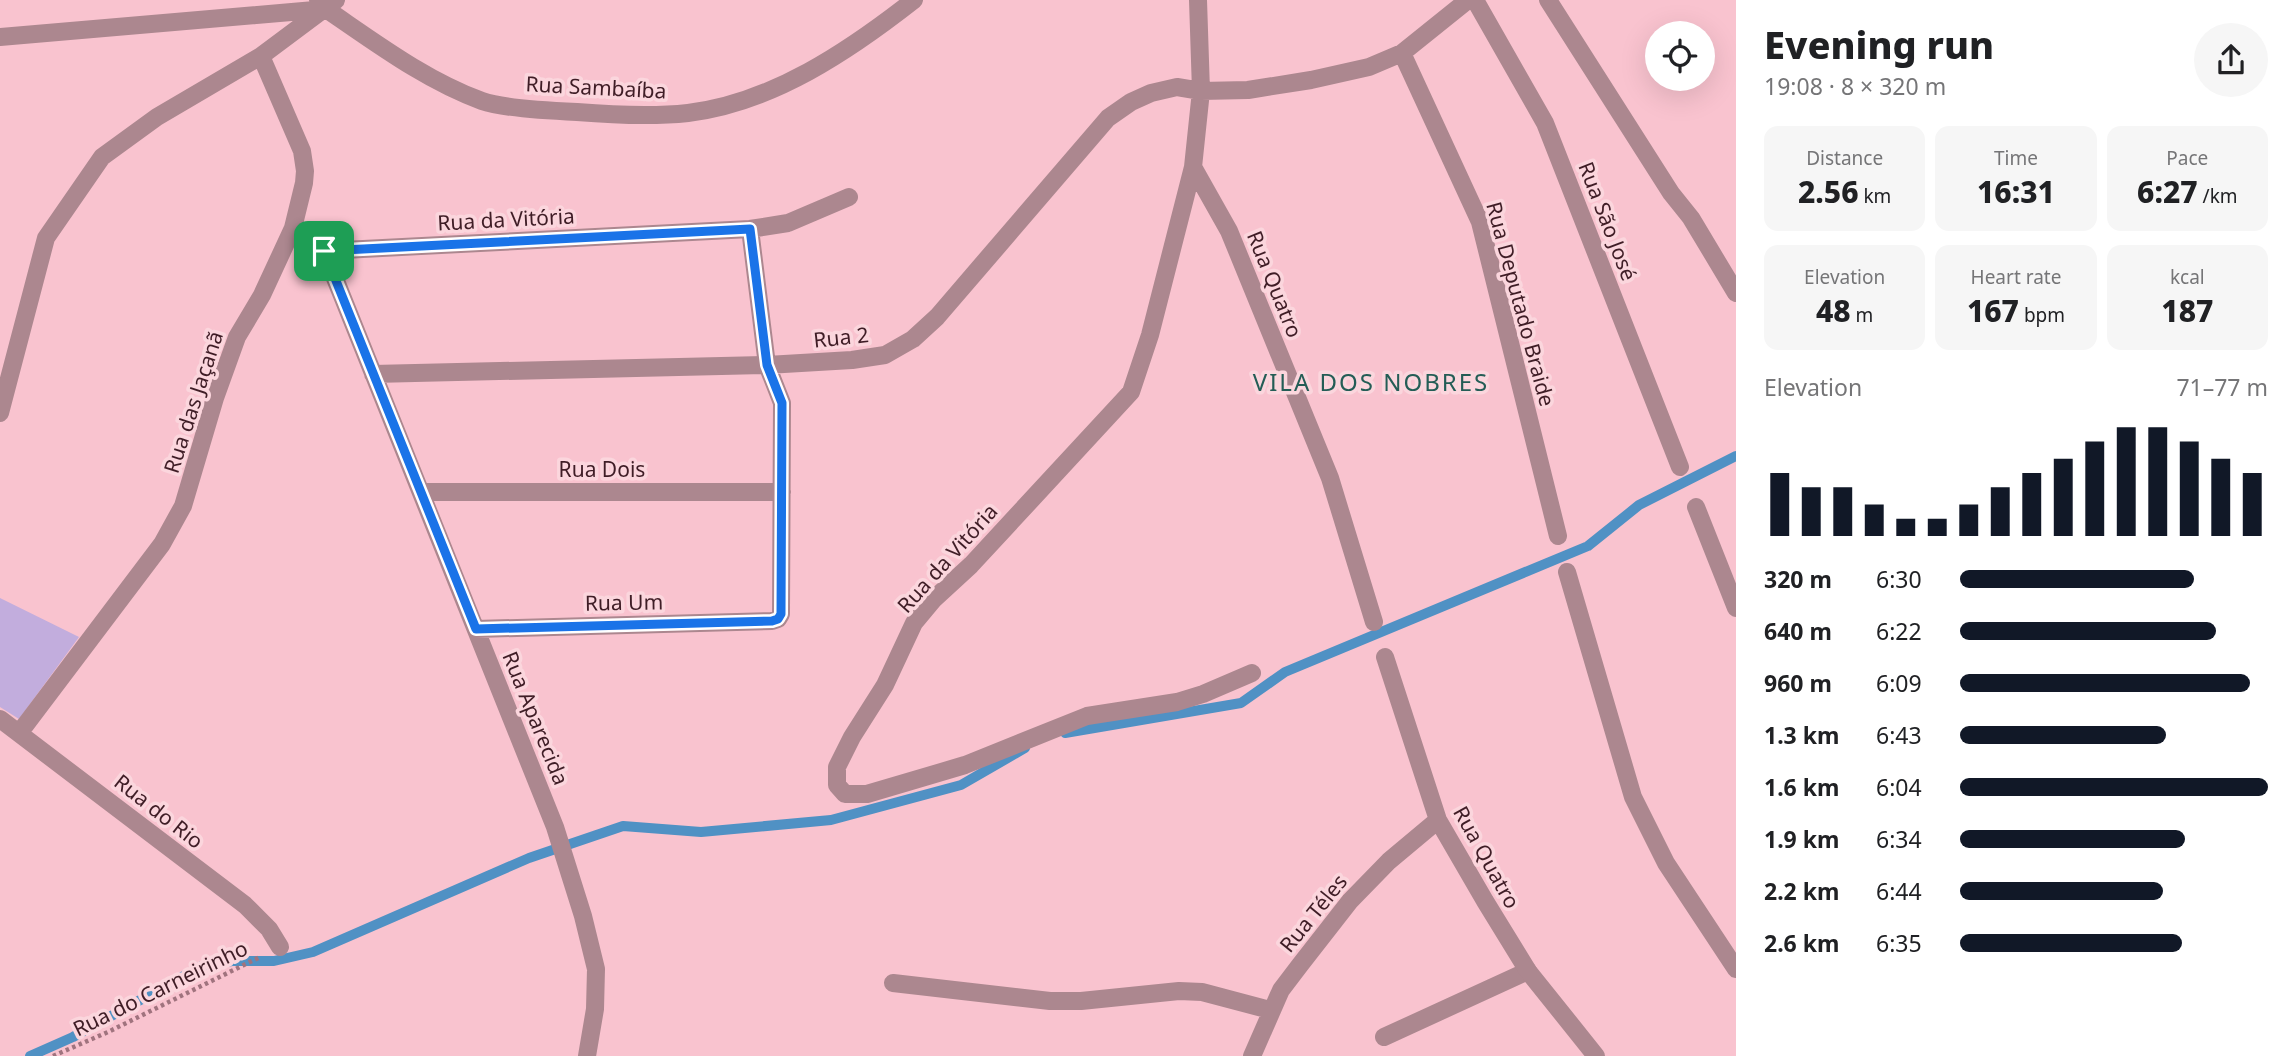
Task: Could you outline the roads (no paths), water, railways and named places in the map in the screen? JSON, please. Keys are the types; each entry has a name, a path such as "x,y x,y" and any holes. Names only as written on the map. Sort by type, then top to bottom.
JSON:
{"street":[{"name":"Rua Sambaíba","path":"327,3 413,68 485,102 563,112 632,116 689,113 754,96 797,78 841,52 886,23 914,0"},
{"name":"Rua da Vitória","path":"1198,0 1201,92 1193,167 1150,335 1131,392 914,623 885,685 852,737 837,767 836,785 845,794 867,794 965,765 1087,716 1177,702 1252,673"},
{"name":"Rua 2","path":"373,374 767,365 852,360 885,355 913,340 937,317 1108,118 1131,102 1151,93 1177,87 1201,92 1248,90 1369,67 1402,53 1468,0"},
{"name":"Rua São José","path":"1475,0 1545,123 1680,467"},
{"path":"1548,0 1736,293"},
{"path":"0,37 327,3"},
{"path":"0,413 46,239 102,157 157,117 261,55 327,3"},
{"name":"Rua Deputado Braide","path":"1402,53 1480,222 1558,536"},
{"name":"Rua das Jaçanã","path":"20,732 162,544 173,525 183,506 215,398 237,337 262,295 293,228 305,171 302,151 261,55"},
{"name":"Rua Quatro","path":"1193,167 1229,231 1330,478 1374,622"},
{"name":"Rua da Vitória","path":"324,251 750,229 788,223 849,197"},
{"path":"293,228 324,251"},
{"path":"750,229 767,365 782,403 782,492"},
{"name":"Rua Aparecida","path":"324,251 555,827 583,916 596,969 595,1009 587,1056"},
{"name":"Rua Dois","path":"421,492 782,492"},
{"name":"Rua Um","path":"476,629 778,619 781,614 782,492"},
{"path":"1696,506 1736,608"},
{"path":"1567,572 1633,797 1666,863 1736,969"},
{"name":"Rua Quatro","path":"1385,657 1438,820 1528,971 1596,1056"},
{"name":"Rua do Rio","path":"0,719 245,905 269,929 280,947"},
{"name":"Rua Téles","path":"1252,1056 1280,990 1350,901 1389,861 1438,820"},
{"path":"1384,1037 1528,971"},
{"path":"893,983 1050,1001 1081,1001 1179,991 1202,992 1270,1010"}],"waterway":[{"path":"1065,733 1241,703 1285,672 1588,546 1639,505 1736,456"},
{"path":"30,1056 73,1037 202,966 232,961 274,961 313,952 529,858 623,826 701,832 831,820 961,785 1025,748"}],"district":[{"name":"VILA DOS NOBRES","path":"1371,381"}]}
